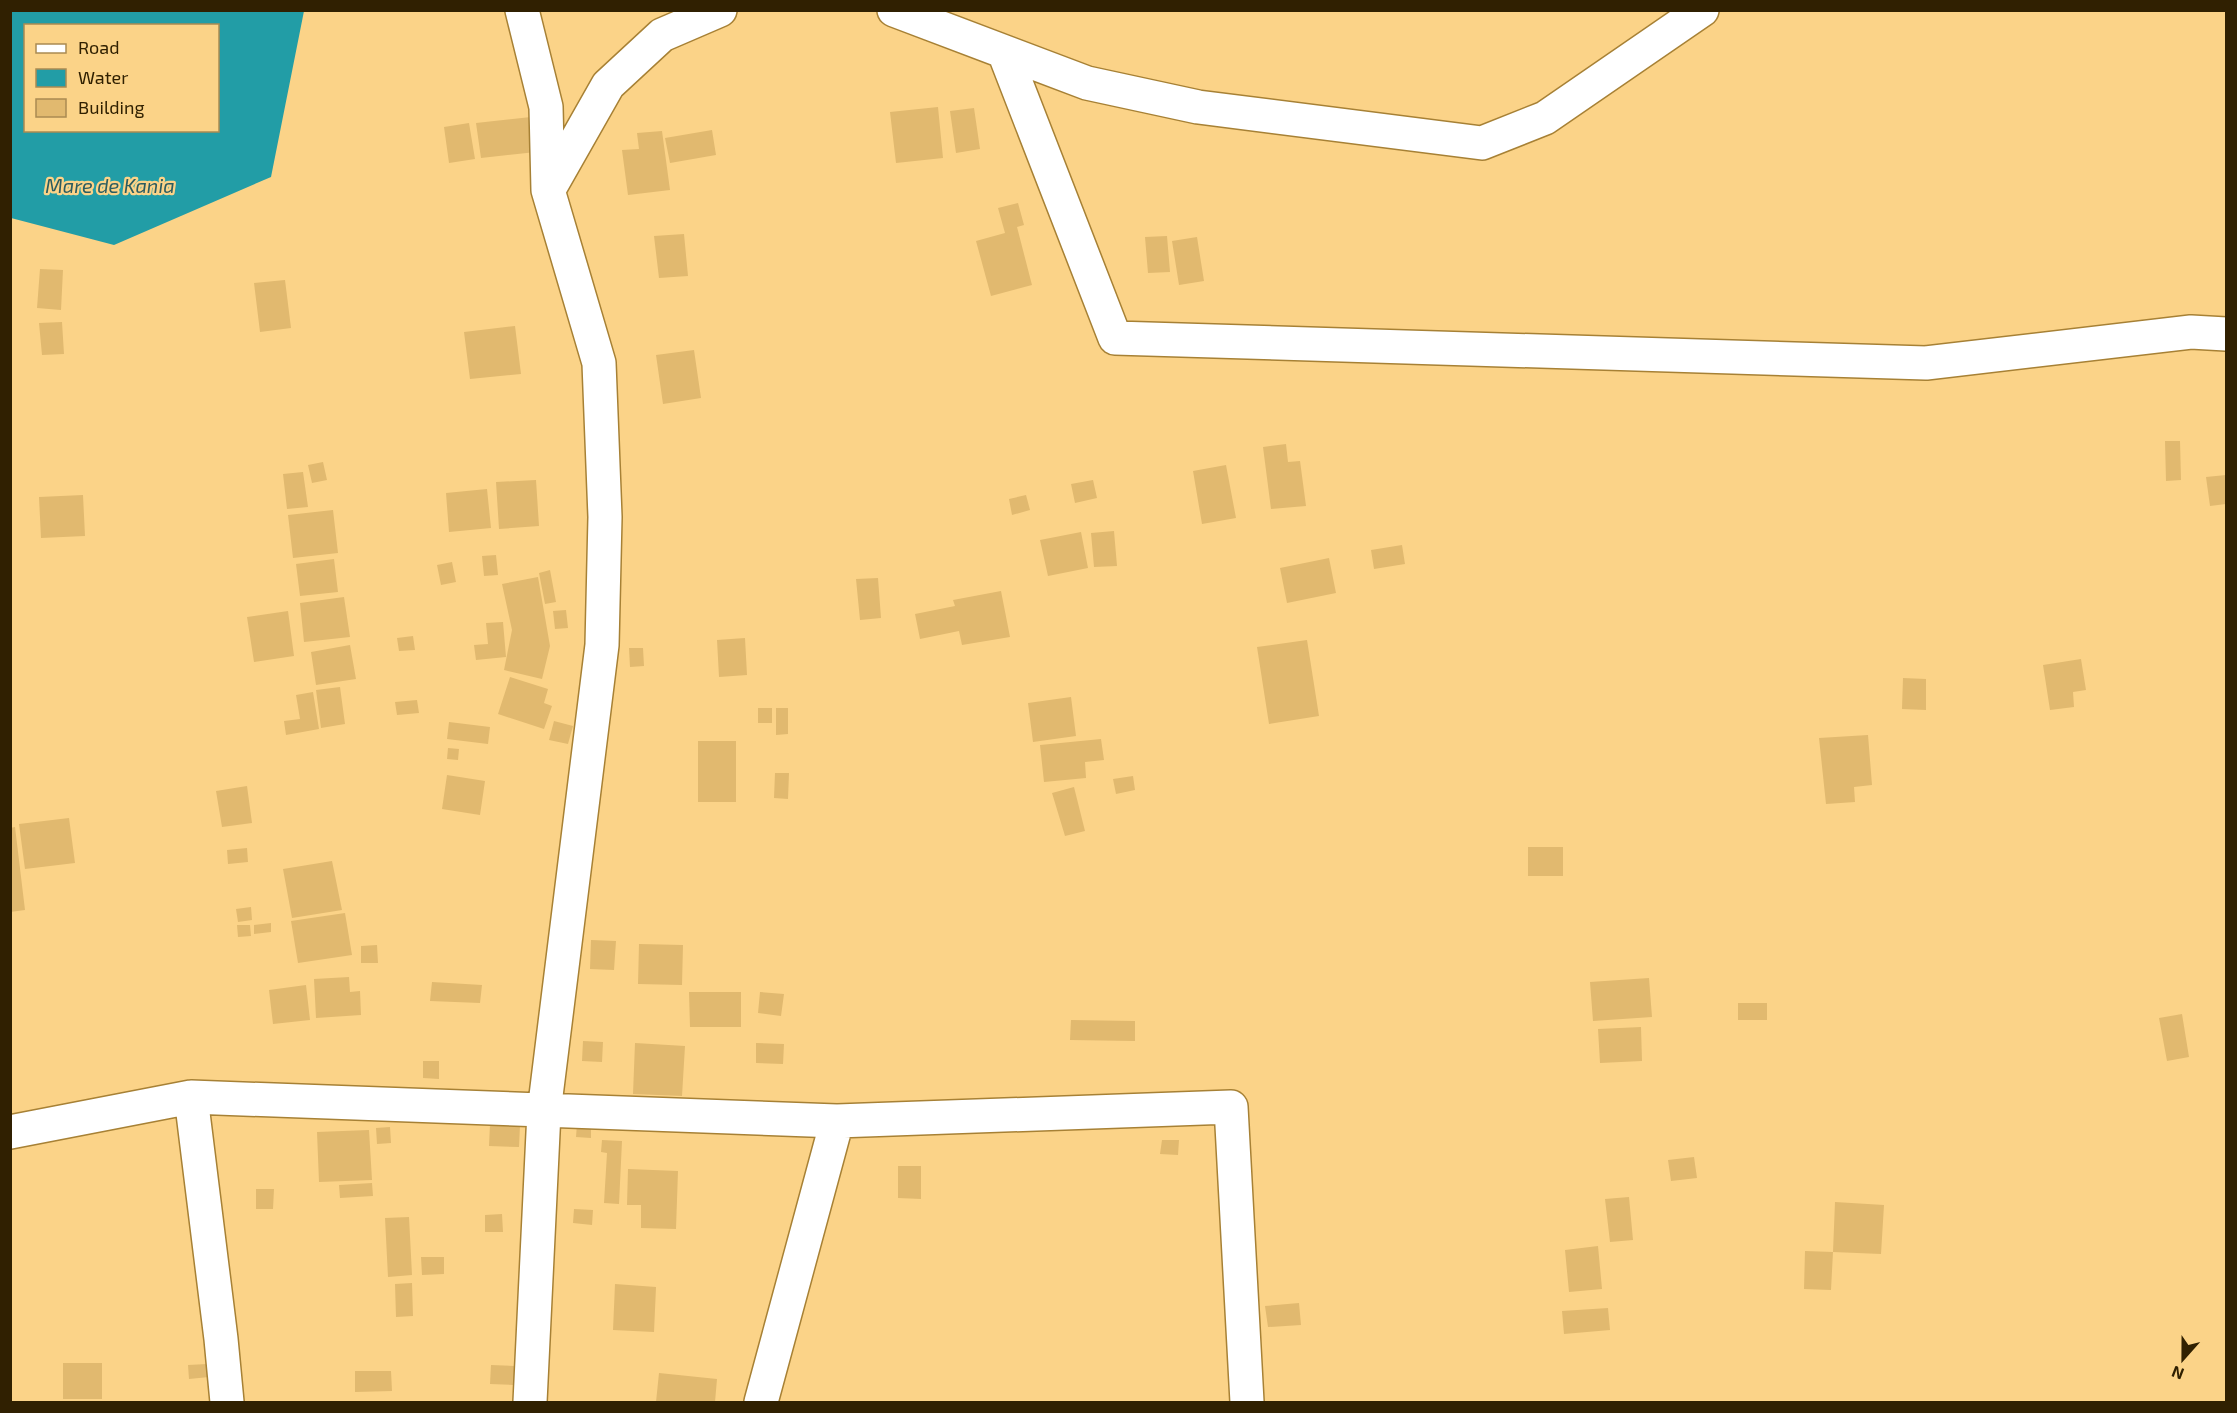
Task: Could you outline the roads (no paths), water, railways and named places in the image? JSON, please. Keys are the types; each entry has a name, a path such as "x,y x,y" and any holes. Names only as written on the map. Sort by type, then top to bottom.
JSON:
{"street":[{"path":"522,10 546,107 549,190 599,363 605,517 602,645 544,1112 530,1402"},
{"path":"549,190 608,85 662,35 720,10"},
{"path":"894,10 1087,83 1198,107 1482,143 1545,118 1702,10"},
{"path":"1004,52 1114,338 1926,363 2192,332 2226,334"},
{"path":"191,1097 221,1339 226,1402"},
{"path":"10,1132 191,1097 544,1112 837,1120 1231,1107 1246,1402"},
{"path":"761,1402 837,1120"}],"water":[{"name":"Mare de Kania","path":"10,11 304,11 271,177 114,245 11,218"}]}
